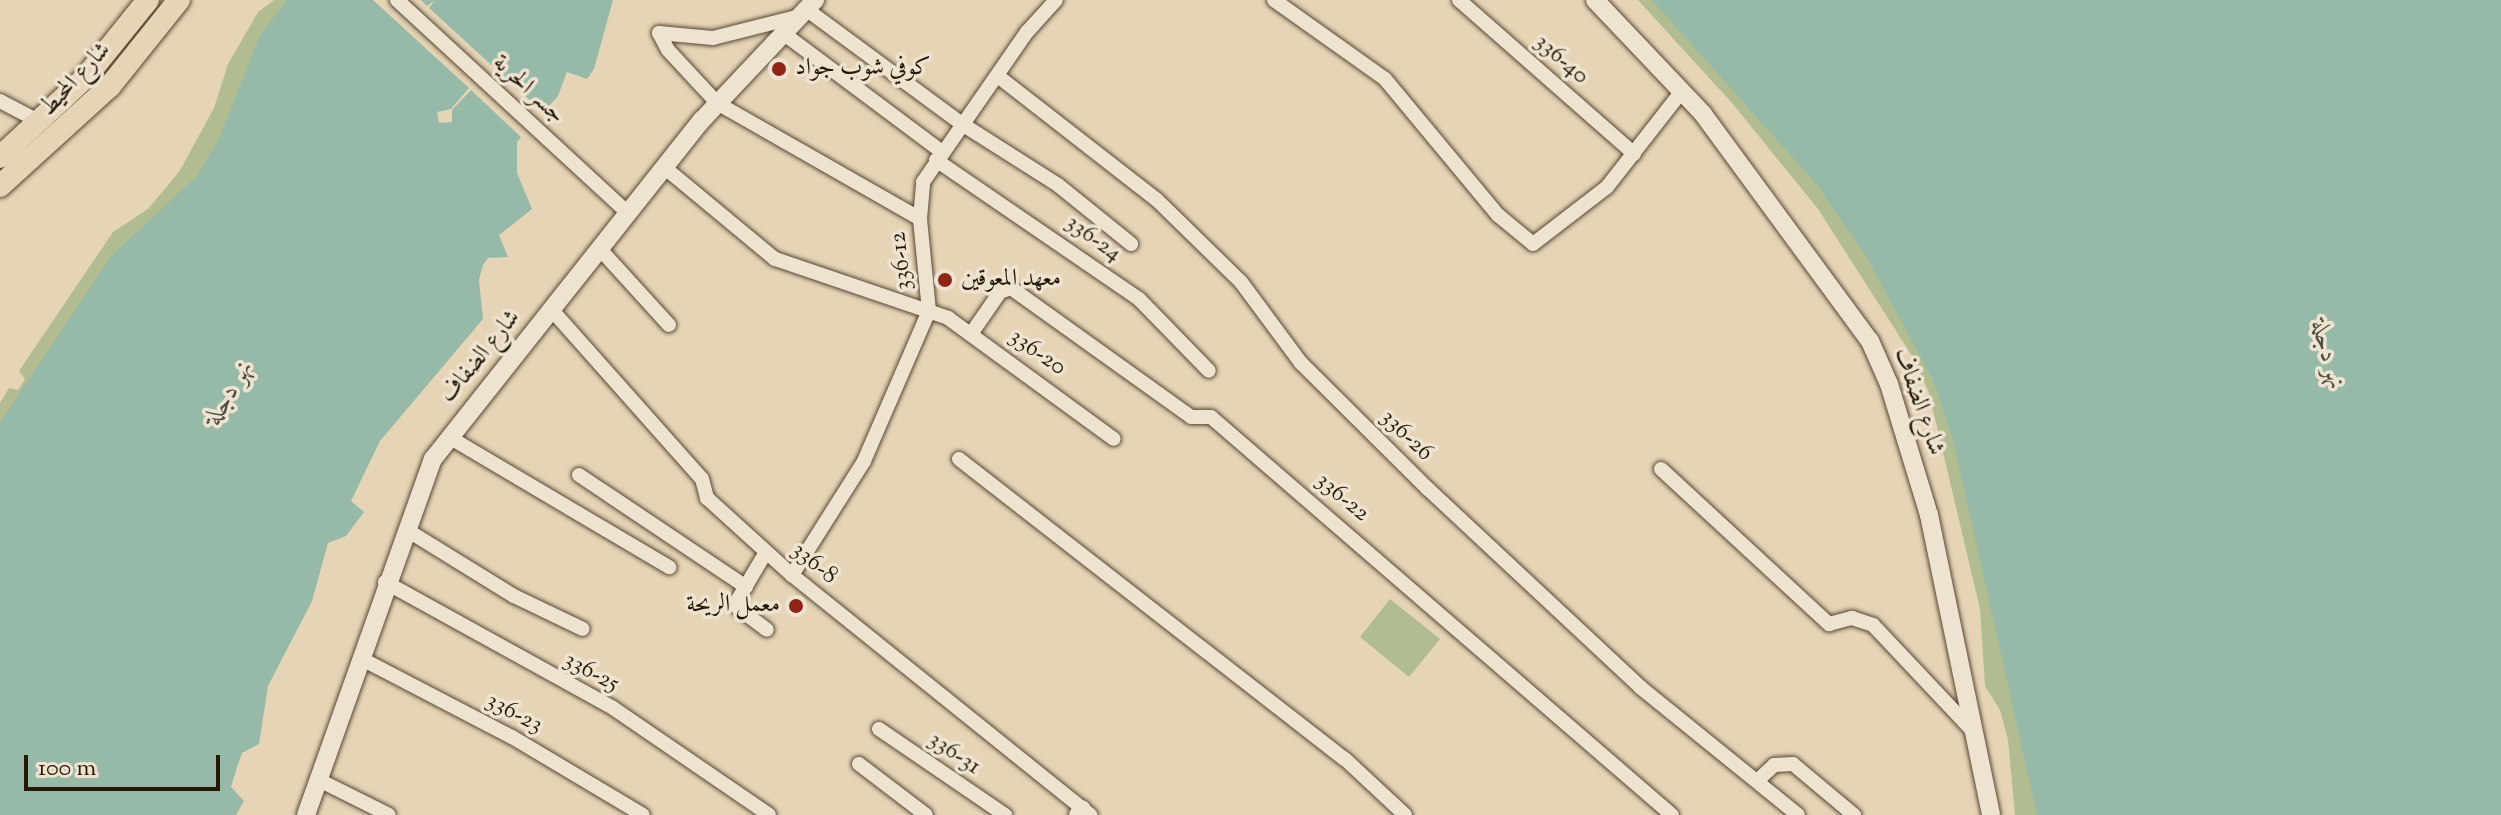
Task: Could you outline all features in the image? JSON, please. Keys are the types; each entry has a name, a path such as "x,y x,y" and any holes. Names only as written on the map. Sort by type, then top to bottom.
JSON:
{"main road":[{"name":"شارع المحيط","path":"0,186 110,86 179,0"},
{"name":"شارع المحيط","path":"0,157 85,78 146,1"}],"street":[{"name":"جسر الحرية","path":"397,0 628,213"},
{"name":"336-12","path":"792,575 864,461 929,311 920,190 939,156 1056,0"},
{"path":"1274,0 1385,79 1498,215 1530,243 1545,239 1607,187 1682,91"},
{"name":"336-40","path":"1459,0 1634,154"},
{"name":"شارع الضفاف","path":"1595,0 1682,91 1879,360 1929,515 1991,815"},
{"path":"920,219 717,103 678,62 659,33 713,38 807,8 962,124 1058,185 1131,244"},
{"name":"شارع الضفاف","path":"306,815 385,582 424,479 449,437 717,103 807,8"},
{"name":"336-24","path":"783,33 939,156 1139,299 1209,371"},
{"name":"336-26","path":"999,77 1157,200 1241,282 1301,363 1437,498 1640,687 1798,815"},
{"path":"0,101 40,122"},
{"name":"336-20","path":"664,167 775,259 929,311 971,334 1114,439"},
{"path":"599,248 669,325"},
{"name":"336-22","path":"971,334 1000,292 1011,288 1191,417 1211,417 1672,815"},
{"name":"336-8","path":"551,309 702,479 707,498 792,575 1083,813"},
{"path":"449,437 669,567"},
{"path":"959,459 1345,759 1405,815"},
{"path":"1661,469 1829,624 1852,618 1873,625 1977,736"},
{"path":"579,475 746,587"},
{"path":"407,530 514,596 583,629"},
{"path":"766,552 738,608 767,630"},
{"name":"336-25","path":"385,582 613,708 769,815"},
{"name":"336-23","path":"360,658 512,737 643,815"},
{"name":"336-31","path":"879,729 1005,815"},
{"path":"859,764 926,815"},
{"path":"1757,781 1774,765 1793,764 1854,815"},
{"path":"317,779 389,815"}],"shaded area":[{"path":"274,0 293,0 231,131 0,471 0,403 9,388 18,390 25,379 19,371 113,232 148,209 179,172 214,108 228,64 258,12"},
{"path":"1638,0 1685,0 1928,326 2048,815 2015,815 2008,740 2000,710 1985,686 1980,609 1929,393 1914,359 1818,209 1732,103"},
{"path":"1390,599 1440,639 1409,677 1360,637"}],"water":[{"name":"نهر دجلة","path":"287,0 613,0 594,69 587,79 567,72 558,96 517,142 517,173 532,209 499,235 508,257 488,258 483,265 479,280 483,319 380,441 351,501 364,512 346,536 328,543 312,601 268,686 259,744 242,753 237,767 231,787 244,801 236,815 0,815 0,423 112,255 197,176 219,139 260,35"},
{"name":"نهر دجلة","path":"1652,0 2501,0 2501,815 2037,815 1953,440 1933,380 1867,258 1817,185"}],"pier":[{"path":"373,0 421,0 427,6 435,0 429,8 544,113 537,125 523,139 471,90 452,110 452,122 439,123 437,112 451,109 469,88"}],"place":[{"name":"كوفي شوب جواد","path":"779,69"},
{"name":"معهد المعوقين","path":"945,280"},
{"name":"معمل الريحة","path":"796,606"}]}
